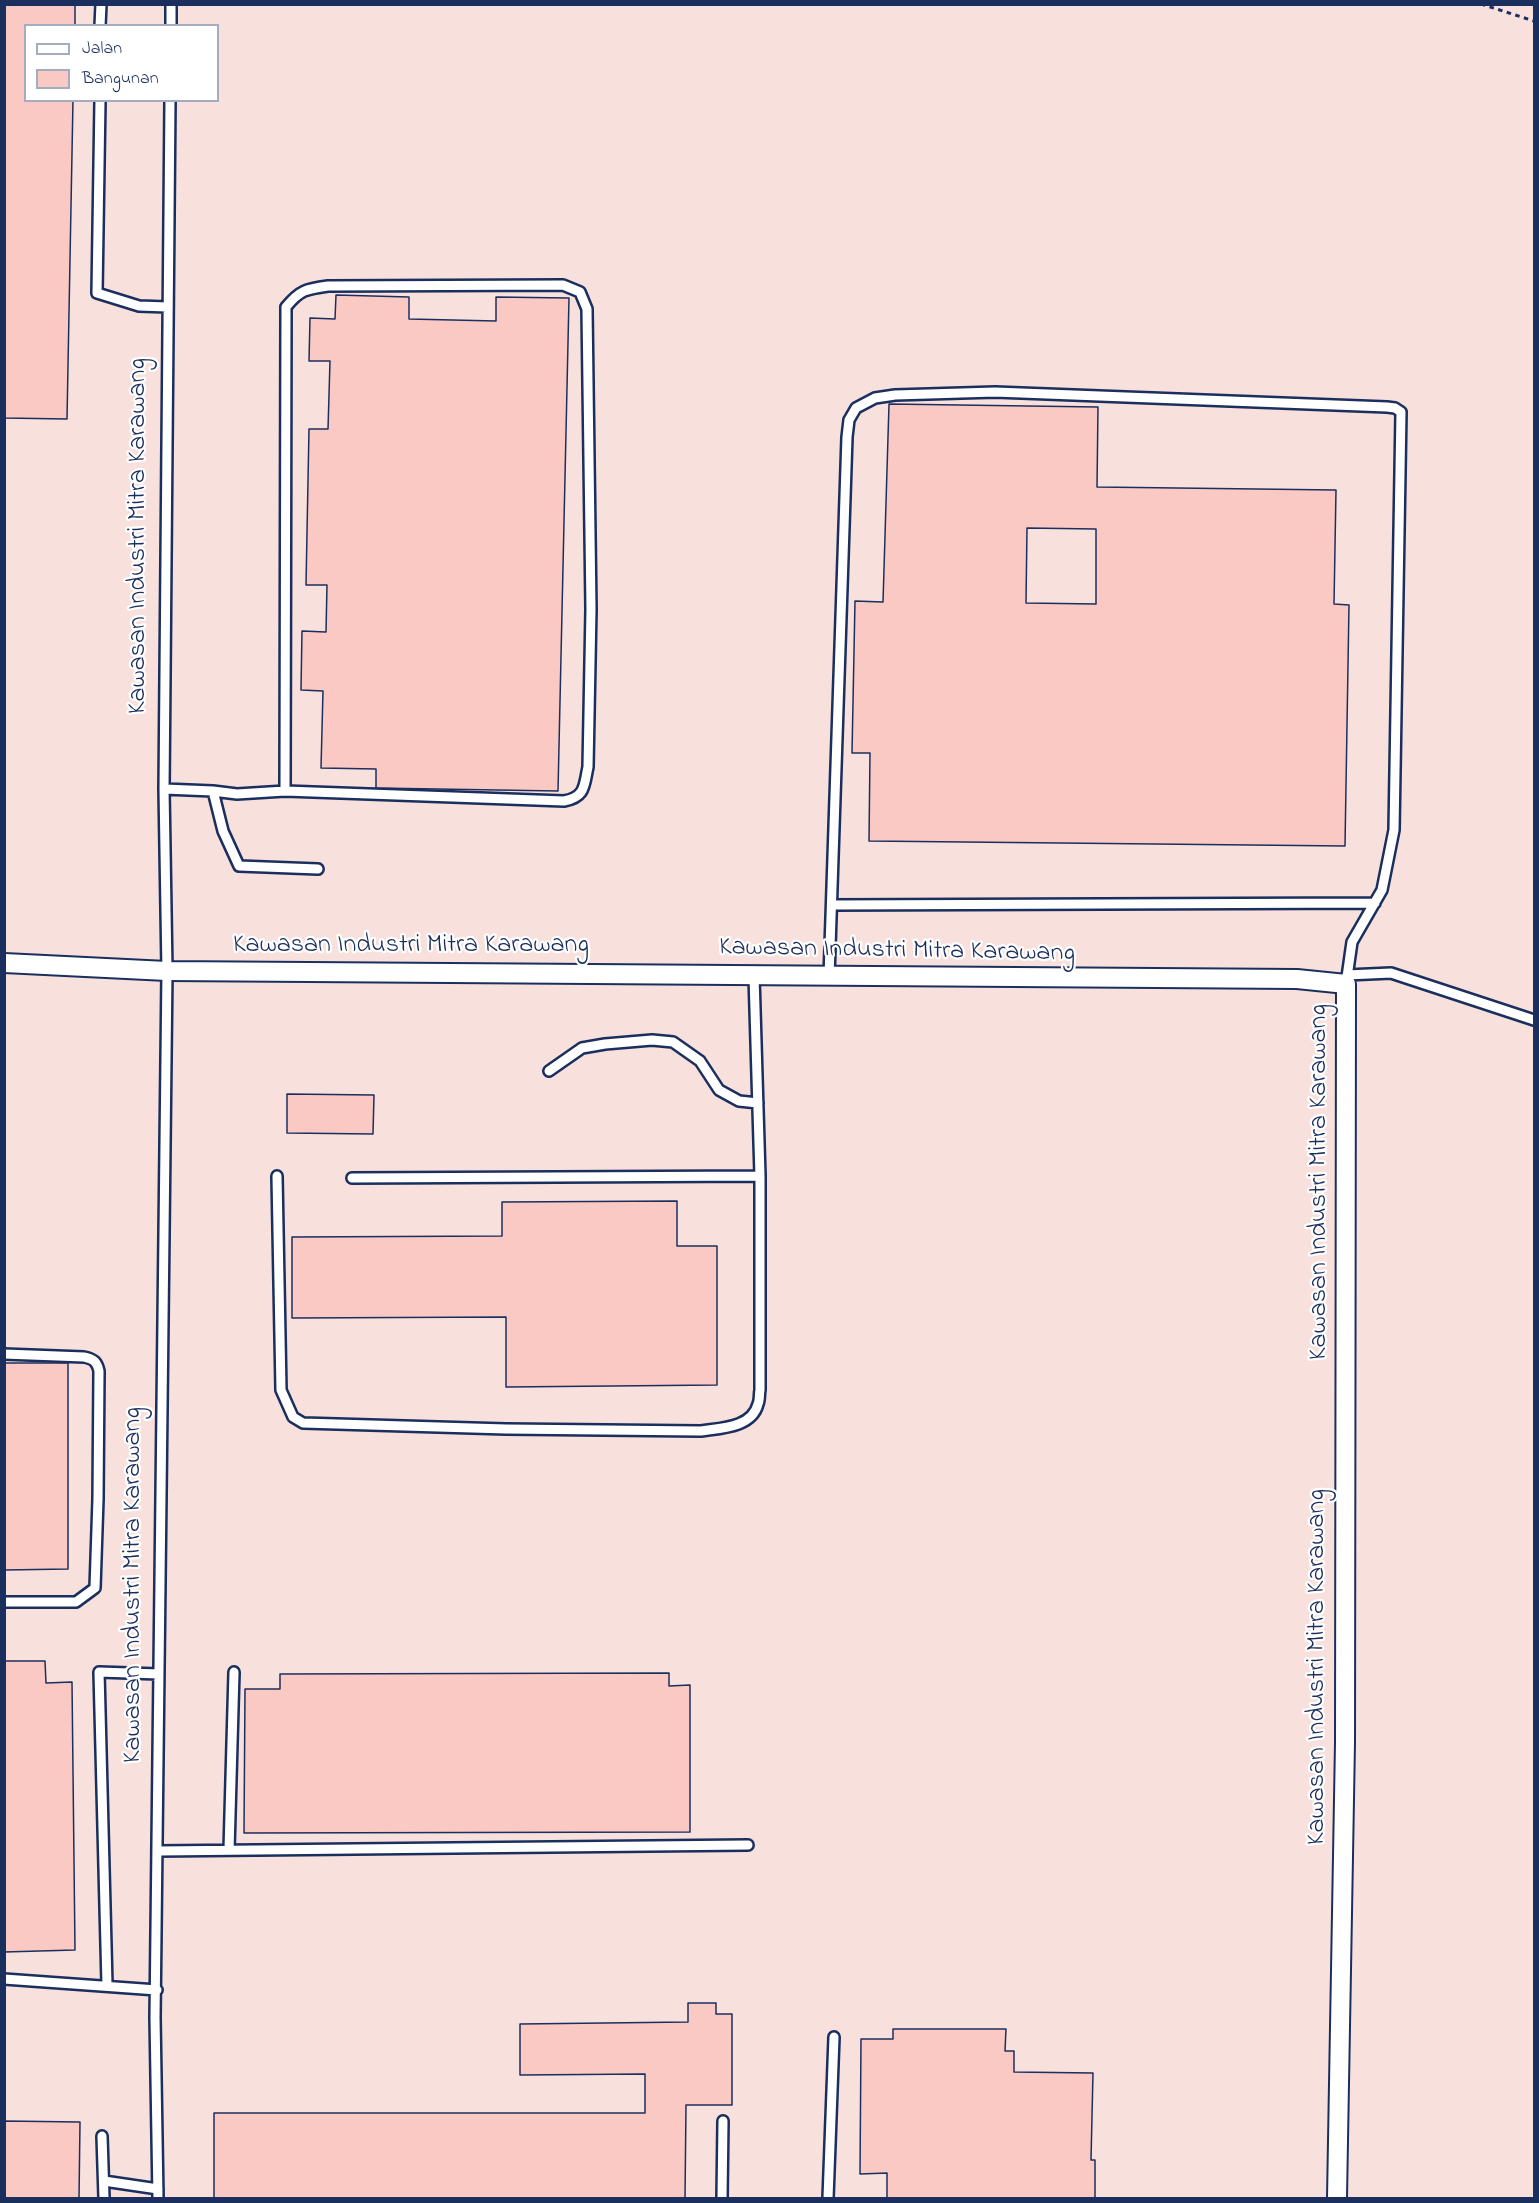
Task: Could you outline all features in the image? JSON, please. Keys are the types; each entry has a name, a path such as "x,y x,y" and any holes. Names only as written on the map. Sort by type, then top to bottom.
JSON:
{"street":[{"name":"Kawasan Industri Mitra Karawang","path":"4,963 167,971 1347,980 1345,1730 1337,2199"}],"lane":[{"path":"100,24 101,4"},
{"path":"171,4 171,24"},
{"path":"100,102 97,293 139,306 167,307"},
{"name":"Kawasan Industri Mitra Karawang","path":"158,2194 155,2017 167,971 164,789 170,102"},
{"path":"164,789 237,794 285,791 564,801 574,799 583,792 588,767 591,609 587,309 580,292 563,285 328,286 306,289 295,296 286,307 285,791"},
{"path":"829,977 846,449 849,420 856,408 874,398 895,395 994,392 1387,407 1401,412 1394,830 1382,890 1352,942 1347,980 1391,973 1534,1020"},
{"path":"213,791 223,831 239,866 318,869"},
{"path":"832,904 1375,903"},
{"path":"277,1176 281,1390 293,1417 303,1422 326,1425 700,1431 729,1428 745,1421 754,1412 760,1390 760,1176 754,975"},
{"path":"549,1071 582,1048 652,1040 673,1042 700,1061 719,1090 738,1101 758,1103"},
{"path":"352,1178 760,1176"},
{"path":"4,1354 92,1358 97,1363 99,1382 95,1588 76,1602 4,1602"},
{"path":"107,1985 99,1672 159,1674"},
{"path":"229,1850 234,1672"},
{"path":"158,1851 748,1845"},
{"path":"4,1979 157,1990"},
{"path":"828,2199 834,2037"},
{"path":"722,2199 723,2121"},
{"path":"102,2136 104,2199"},
{"path":"104,2181 158,2194"}],"path":[{"path":"1481,4 1534,21"}],"shaded area":[{"path":"5,5 1534,5 1534,2198 5,2198"}],"building":[{"path":"4,4 75,4 75,24 24,24 24,102 73,102 67,419 4,418"},
{"path":"336,295 409,297 409,319 496,321 496,297 569,298 558,791 376,788 376,769 321,768 323,691 301,690 302,631 326,632 327,585 306,585 309,429 328,429 330,361 309,361 310,318 335,319"},
{"path":"889,404 1098,407 1097,487 1336,490 1334,604 1349,605 1345,846 869,841 870,753 852,753 855,601 883,602","holes":["1027,528 1096,529 1096,604 1026,603"]},
{"path":"287,1094 374,1095 373,1134 287,1133"},
{"path":"677,1201 677,1246 717,1246 717,1385 506,1387 506,1317 292,1318 292,1237 502,1236 502,1202"},
{"path":"4,1363 68,1363 68,1569 4,1570"},
{"path":"4,1661 45,1661 46,1683 72,1682 75,1950 4,1952"},
{"path":"669,1673 669,1686 690,1685 690,1832 244,1833 245,1689 280,1689 280,1674"},
{"path":"688,2003 716,2003 716,2014 732,2014 732,2105 686,2105 685,2199 214,2199 214,2113 645,2113 645,2074 520,2075 520,2024 688,2022"},
{"path":"893,2029 1006,2029 1005,2051 1014,2051 1014,2072 1093,2073 1091,2160 1095,2160 1095,2199 887,2199 887,2173 860,2174 861,2039 893,2039"},
{"path":"4,2121 80,2122 79,2199 4,2199"}]}
